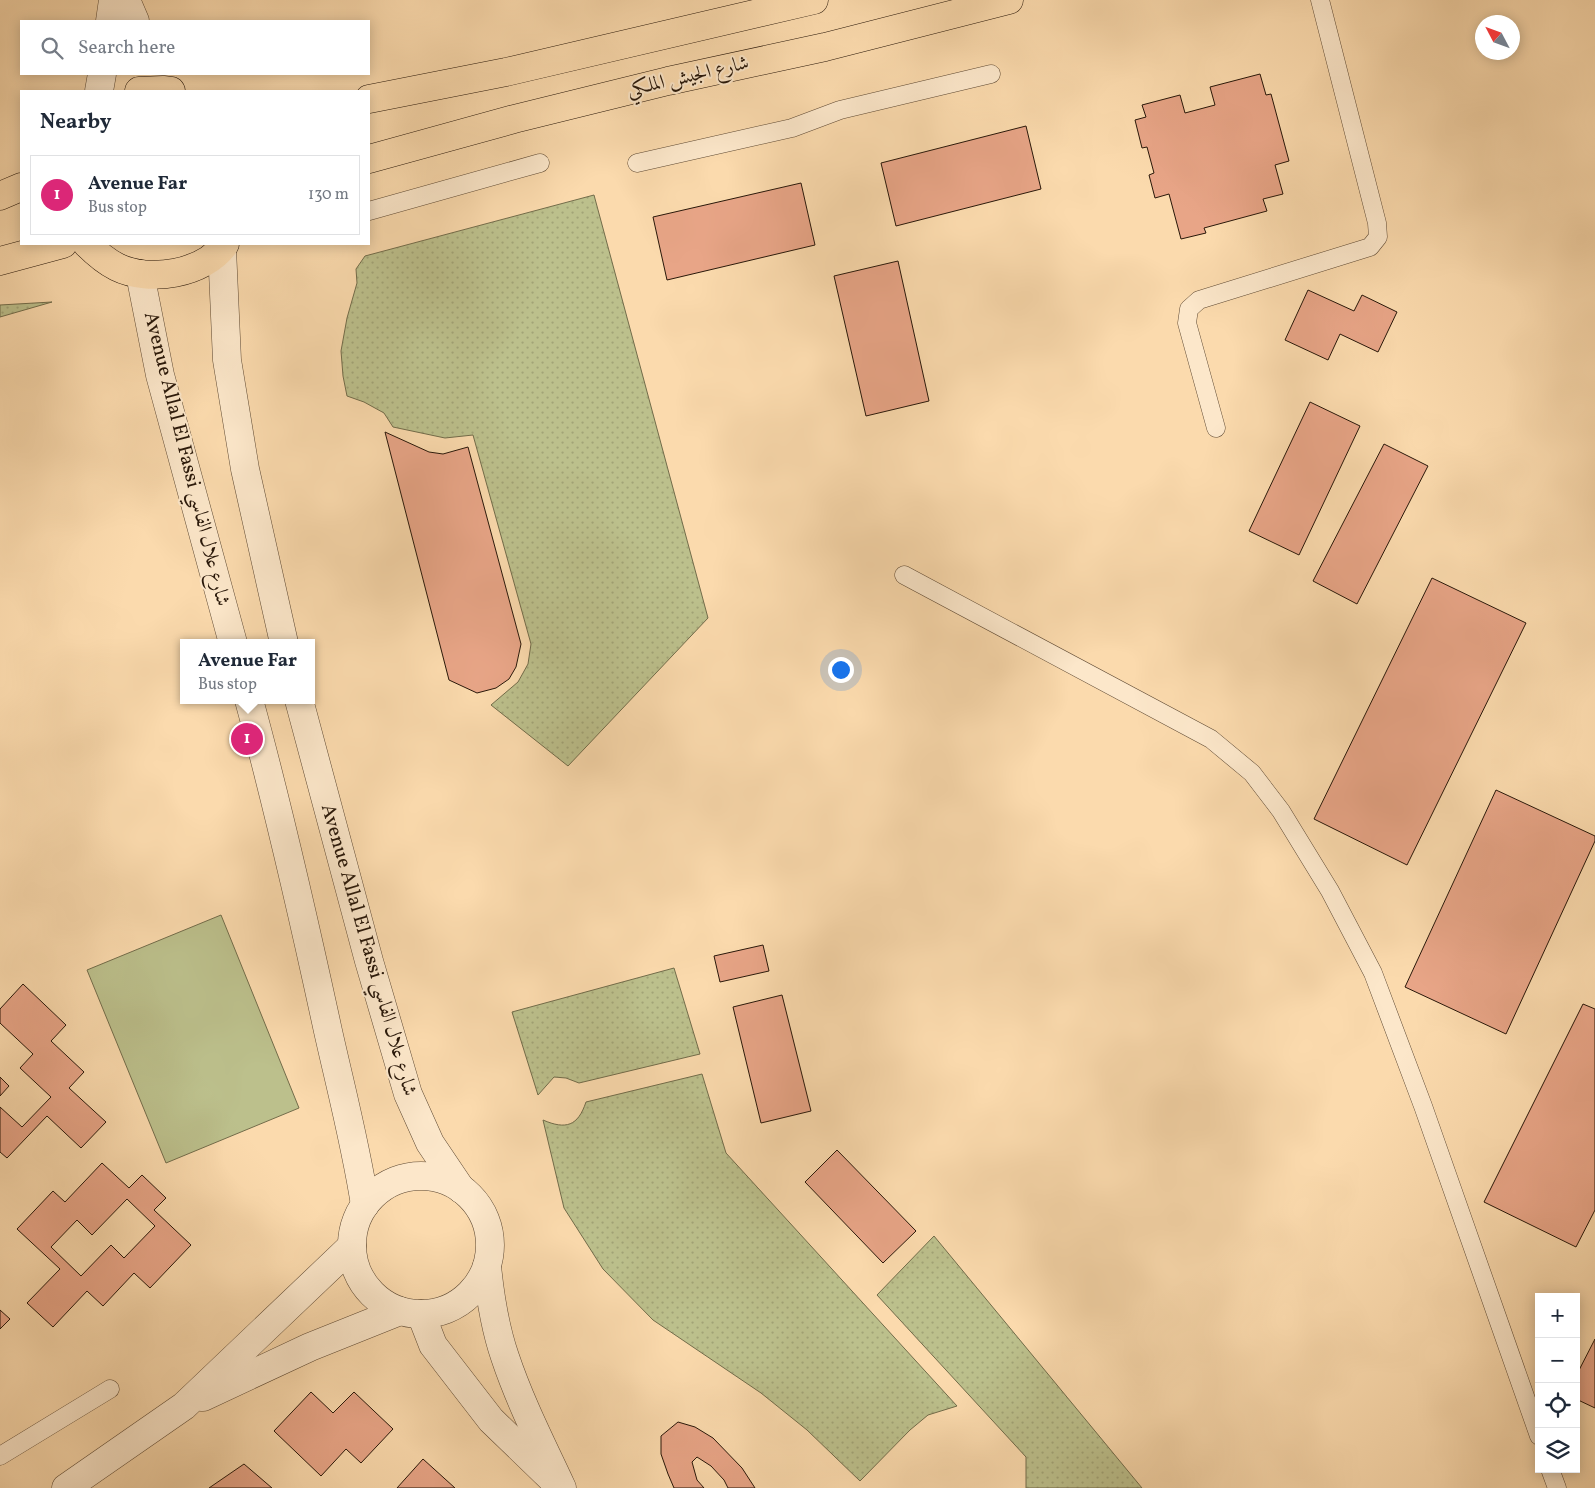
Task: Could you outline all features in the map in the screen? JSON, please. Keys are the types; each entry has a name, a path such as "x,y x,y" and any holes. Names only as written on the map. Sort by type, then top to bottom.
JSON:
{"main road":[{"path":"370,98 506,72 814,0"},
{"name":"شارع الجيش الملكي","path":"370,159 514,119 668,81 825,47 1009,0"},
{"path":"0,196 20,187"},
{"path":"0,261 59,245"},
{"path":"87,245 98,255 118,268 140,274 170,275 198,266 224,246"}],"street":[{"path":"110,20 114,0"},
{"path":"126,0 134,20"},
{"path":"99,90 102,75"},
{"path":"224,246 227,360 242,451 283,639"},
{"name":"Avenue Allal El Fassi شارع علال الفاسي","path":"140,274 160,375 232,639"},
{"path":"250,704 269,773 310,950 353,1138 365,1205"},
{"name":"Avenue Allal El Fassi شارع علال الفاسي","path":"300,704 369,961 408,1094 430,1143 461,1189"},
{"path":"184,1406 310,1347 410,1313 442,1311 462,1301 477,1286 486,1266 490,1245 487,1223 477,1204 461,1189 442,1179 421,1176 400,1180 380,1189 365,1205 355,1224 352,1246 355,1267 365,1286 380,1302 410,1313 491,1420 561,1488"},
{"path":"66,1488 184,1406 352,1246"},
{"path":"486,1266 491,1302 504,1355 521,1399 561,1488"}],"lane":[{"path":"1216,428 1187,323 1189,309 1199,300 1370,247 1378,237 1377,223 1320,0"},
{"path":"637,163 792,128 840,110 991,74"},
{"path":"370,211 540,164"},
{"path":"904,576 1211,739 1252,773 1281,811 1330,891 1373,972 1423,1106 1536,1428"},
{"path":"0,1456 110,1389"},
{"path":"1551,1473 1557,1488"}],"green space":[{"path":"594,195 708,618 568,766 491,705 518,682 528,664 531,644 473,435 445,438 393,427 384,413 364,402 347,396 341,351 347,318 357,283 356,269 365,256"},
{"path":"52,302 0,317 0,305"},
{"path":"221,915 299,1108 166,1163 87,970"},
{"path":"674,968 700,1054 579,1083 566,1078 554,1077 538,1095 512,1012"},
{"path":"702,1074 726,1153 957,1406 928,1415 910,1430 860,1481 807,1430 761,1393 653,1320 603,1269 564,1208 543,1120 558,1125 570,1124 579,1116 586,1102"},
{"path":"934,1236 1142,1488 1026,1488 1026,1457 877,1295"}],"building":[{"path":"1260,74 1266,95 1271,94 1289,161 1275,165 1283,194 1263,199 1267,211 1204,228 1206,233 1181,239 1169,194 1155,198 1149,175 1154,173 1147,147 1142,148 1135,120 1146,117 1142,105 1180,95 1185,113 1215,105 1210,87"},
{"path":"1026,126 1041,189 896,226 881,163"},
{"path":"801,183 815,245 667,280 653,217"},
{"path":"898,261 929,401 866,416 834,276"},
{"path":"1308,290 1354,311 1362,295 1397,312 1378,352 1340,334 1328,360 1285,340"},
{"path":"1310,402 1360,426 1299,555 1249,531"},
{"path":"385,432 429,452 443,454 468,447 521,644 516,667 509,679 496,688 477,693 449,680"},
{"path":"1384,444 1428,466 1357,604 1313,581"},
{"path":"1432,578 1526,623 1407,865 1314,819"},
{"path":"1496,790 1595,836 1595,841 1506,1034 1405,987"},
{"path":"763,945 769,971 720,982 714,956"},
{"path":"23,984 66,1025 51,1041 84,1072 69,1088 106,1122 81,1148 47,1116 7,1158 0,1152 0,1107 22,1127 51,1097 20,1068 33,1054 0,1023 0,1009"},
{"path":"782,995 811,1111 761,1123 733,1007"},
{"path":"1583,1004 1595,1009 1595,1210 1576,1247 1484,1202"},
{"path":"0,1077 9,1086 0,1096"},
{"path":"837,1150 916,1231 883,1263 805,1182"},
{"path":"102,1163 129,1188 142,1175 166,1198 154,1210 191,1245 150,1288 134,1273 103,1306 87,1291 53,1327 27,1303 60,1269 17,1229 53,1191 65,1202","holes":["127,1199 155,1226 124,1258 111,1245 81,1276 51,1247 77,1220 92,1235"]},
{"path":"0,1310 10,1319 0,1329"},
{"path":"1595,1339 1595,1408 1580,1401 1580,1368"},
{"path":"311,1392 333,1413 354,1392 393,1429 361,1463 346,1449 321,1476 274,1431"},
{"path":"678,1422 695,1427 713,1438 742,1468 755,1488 728,1488 724,1480 711,1466 697,1457 692,1462 697,1480 704,1488 674,1488 661,1454 661,1436"},
{"path":"423,1459 455,1488 397,1488"},
{"path":"244,1464 272,1488 209,1488"}],"place":[{"name":"Avenue Far","path":"247,739"}]}
